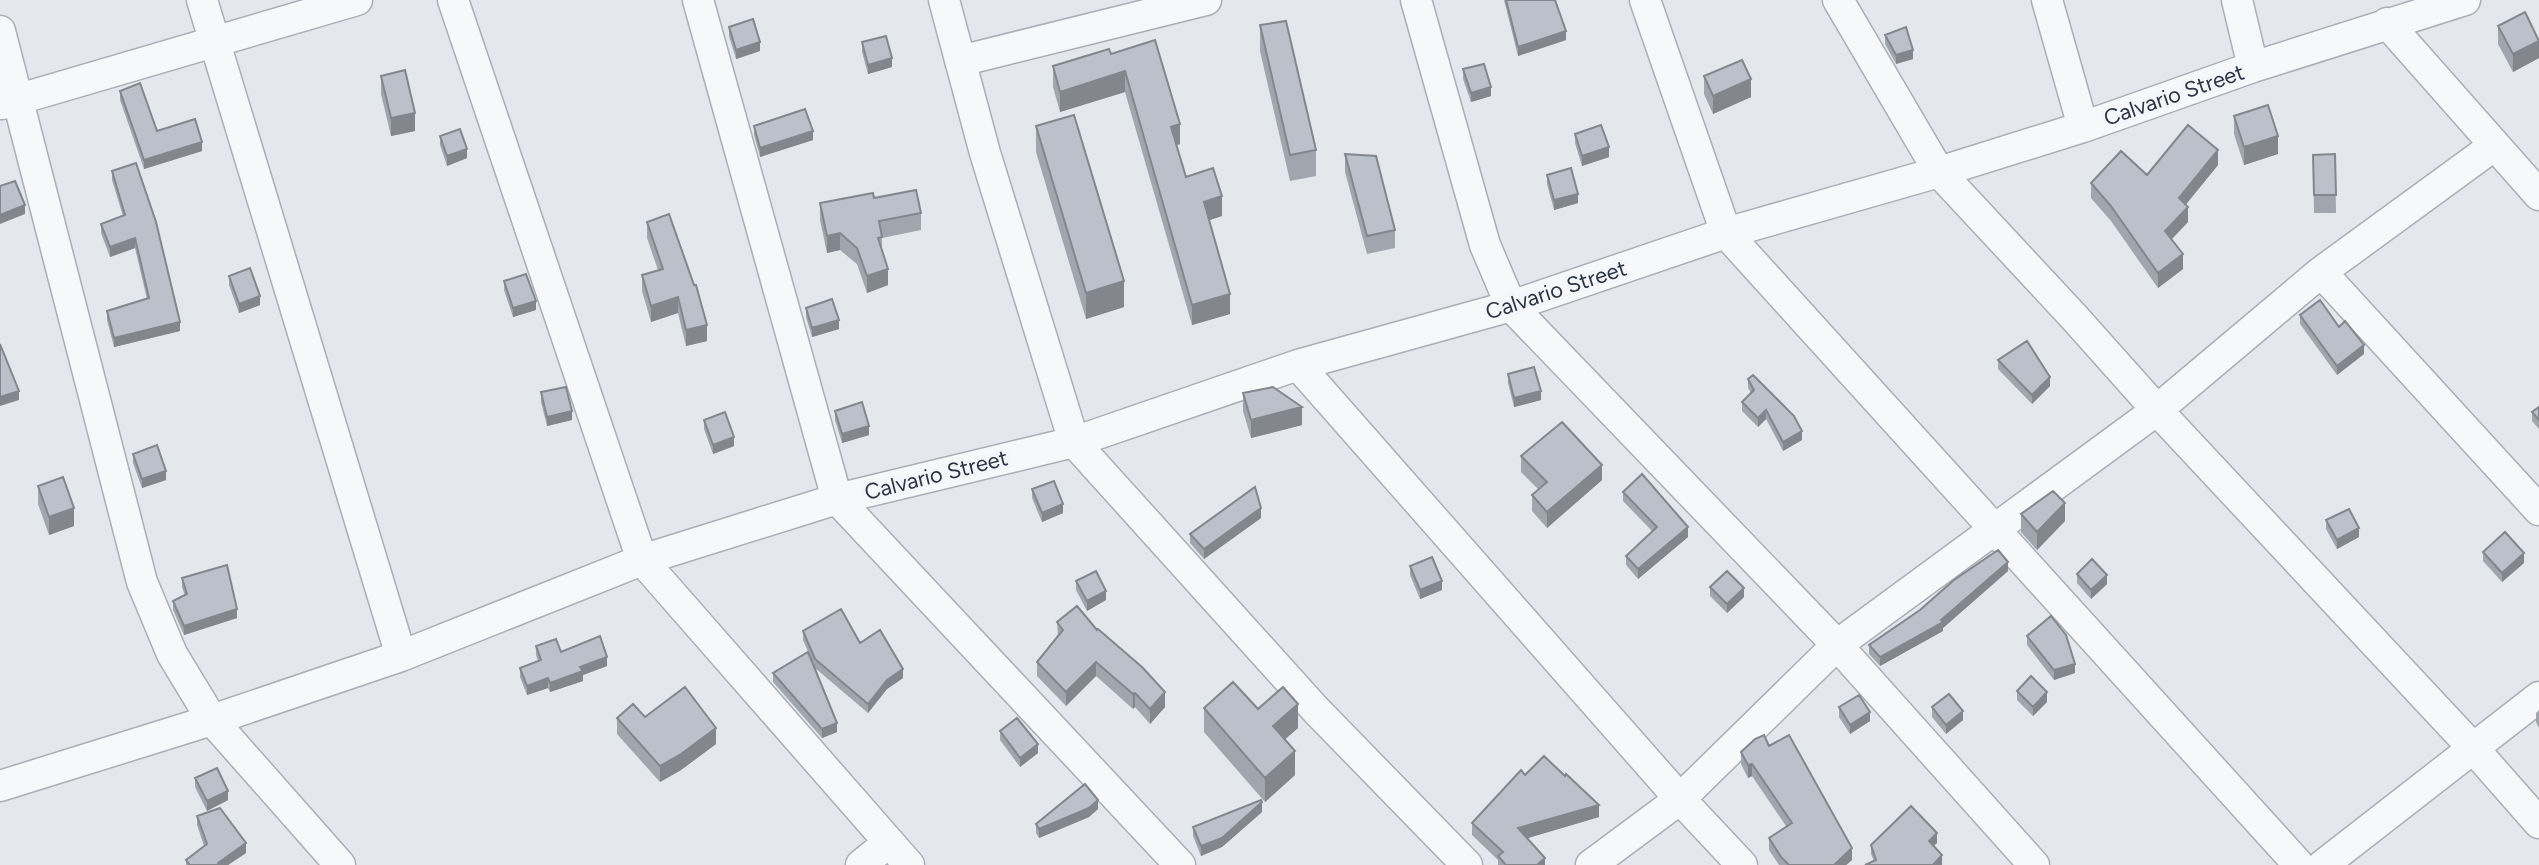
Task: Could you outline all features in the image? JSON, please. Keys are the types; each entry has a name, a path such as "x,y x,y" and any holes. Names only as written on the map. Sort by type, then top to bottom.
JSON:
{"street":[{"path":"202,0 401,656"},
{"path":"9,102 357,0"},
{"path":"453,0 642,560 909,865"},
{"path":"698,0 837,499 1180,865"},
{"path":"944,0 985,153 1074,442 1316,710 1467,865"},
{"path":"1416,0 1485,245 1511,306 1837,645 2034,865"},
{"path":"1645,0 1726,233 2299,865"},
{"path":"1838,0 1939,172 2539,823"},
{"path":"2047,0 2083,127"},
{"path":"2237,0 2253,67"},
{"name":"Calvario Street","path":"0,786 212,720 401,656 642,560 837,499 1074,442 1298,365 1511,306 1726,233 2083,127 2253,67 2465,0"},
{"path":"960,61 1189,2"},
{"path":"2387,23 2539,195"},
{"path":"0,31 9,102 142,582 172,654 212,720 340,865"},
{"path":"1591,865 1680,799 1837,645 2157,410 2321,272 2495,145"},
{"path":"2321,272 2539,510"},
{"path":"1298,365 1680,799 1742,865"},
{"path":"2323,865 2539,697"},
{"path":"861,865 889,842"}],"building":[{"path":"1506,0 1555,0 1566,31 1518,47"},
{"path":"2525,12 2539,41 2513,54 2498,26"},
{"path":"753,19 760,42 736,50 729,27"},
{"path":"1286,21 1316,150 1290,155 1260,25"},
{"path":"1906,27 1913,50 1896,55 1885,35"},
{"path":"886,36 892,58 868,65 862,42"},
{"path":"1155,40 1180,124 1171,127 1186,177 1213,168 1222,196 1204,202 1230,294 1192,305 1125,71 1060,92 1053,66 1109,49 1111,54"},
{"path":"1742,60 1751,79 1713,96 1704,76"},
{"path":"1484,64 1491,87 1471,93 1463,69"},
{"path":"405,70 415,113 391,118 381,76"},
{"path":"140,83 157,131 195,119 202,142 144,160 120,91"},
{"path":"2268,105 2278,136 2244,147 2234,116"},
{"path":"805,109 813,131 760,148 754,126"},
{"path":"1074,115 1124,281 1086,293 1036,126"},
{"path":"1601,125 1609,147 1582,156 1575,134"},
{"path":"2188,125 2218,150 2179,198 2188,207 2165,231 2183,254 2158,273 2091,183 2121,151 2147,175"},
{"path":"460,129 467,149 447,156 440,136"},
{"path":"1345,154 1376,156 1395,230 1367,236"},
{"path":"2335,154 2336,195 2314,195 2313,155"},
{"path":"136,163 156,222 180,322 114,338 107,311 149,298 135,238 110,247 101,224 125,215 112,171"},
{"path":"1571,168 1578,194 1554,200 1547,175"},
{"path":"15,181 25,205 0,215 0,186"},
{"path":"916,190 921,213 879,221 882,237 878,238 888,269 867,276 857,248 840,233 827,236 820,203 873,193 874,198"},
{"path":"669,214 696,285 707,325 686,330 678,297 651,306 642,275 663,269 647,222"},
{"path":"250,268 260,296 239,304 229,276"},
{"path":"526,274 536,301 513,308 504,281"},
{"path":"832,299 839,320 812,328 806,308"},
{"path":"2320,300 2339,327 2345,321 2364,345 2337,366 2300,315"},
{"path":"2027,341 2050,377 2032,395 1998,360"},
{"path":"0,344 19,391 0,397"},
{"path":"1534,367 1541,391 1514,398 1508,374"},
{"path":"1753,375 1794,416 1802,431 1783,442 1766,410 1758,418 1742,402 1754,390 1748,379"},
{"path":"566,387 572,411 547,417 541,392"},
{"path":"1273,387 1302,407 1251,420 1243,393"},
{"path":"862,402 869,426 842,434 835,411"},
{"path":"2539,407 2539,420 2532,412"},
{"path":"725,412 734,437 713,445 704,420"},
{"path":"1562,422 1602,465 1547,512 1532,495 1547,482 1521,456"},
{"path":"157,445 166,471 142,479 133,454"},
{"path":"1642,474 1688,527 1638,569 1626,556 1657,527 1623,492"},
{"path":"63,477 74,508 49,517 38,486"},
{"path":"1054,481 1063,504 1042,513 1032,489"},
{"path":"1255,487 1261,508 1204,549 1190,534"},
{"path":"2053,491 2065,503 2037,532 2021,514"},
{"path":"2349,509 2359,528 2337,540 2326,520"},
{"path":"2505,532 2524,553 2502,573 2483,552"},
{"path":"1998,550 2008,562 1941,620 1943,622 1880,657 1869,645 1920,610 1954,580"},
{"path":"1432,557 1442,581 1420,590 1410,566"},
{"path":"2092,559 2107,575 2091,590 2077,574"},
{"path":"227,565 237,609 184,626 173,601 187,594 182,578"},
{"path":"1096,571 1106,591 1087,601 1076,581"},
{"path":"1727,571 1744,588 1727,604 1710,587"},
{"path":"1077,606 1097,630 1142,667 1165,692 1150,709 1096,662 1066,692 1037,662 1063,630 1057,622"},
{"path":"841,609 860,643 880,630 903,669 887,680 868,704 815,659 803,631"},
{"path":"2051,616 2066,635 2075,664 2054,670 2027,636"},
{"path":"600,636 607,657 580,667 583,671 550,683 548,678 527,686 520,668 541,660 536,646 556,639 561,652"},
{"path":"808,652 837,723 822,729 773,673"},
{"path":"2031,676 2047,692 2033,707 2017,691"},
{"path":"1233,682 1258,709 1283,687 1298,704 1273,726 1295,751 1265,778 1204,708"},
{"path":"685,687 716,728 660,766 617,718 633,704 645,717"},
{"path":"1949,694 1963,711 1946,725 1932,707"},
{"path":"1859,695 1870,712 1850,725 1839,707"},
{"path":"1017,718 1038,744 1020,758 1000,731"},
{"path":"1764,735 1769,746 1789,735 1852,848 1834,865 1789,865 1769,838 1792,823 1741,752"},
{"path":"1544,756 1599,805 1518,828 1545,858 1537,865 1506,865 1498,856 1503,852 1472,823 1521,770 1525,775"},
{"path":"217,768 228,791 207,801 195,778"},
{"path":"1085,784 1098,800 1089,808 1039,829 1036,824"},
{"path":"1261,800 1222,838 1201,846 1193,827"},
{"path":"1911,806 1937,833 1929,841 1942,855 1934,865 1865,865 1876,860 1871,845"},
{"path":"220,808 246,843 219,865 190,865 186,860 207,844 197,816"}]}
